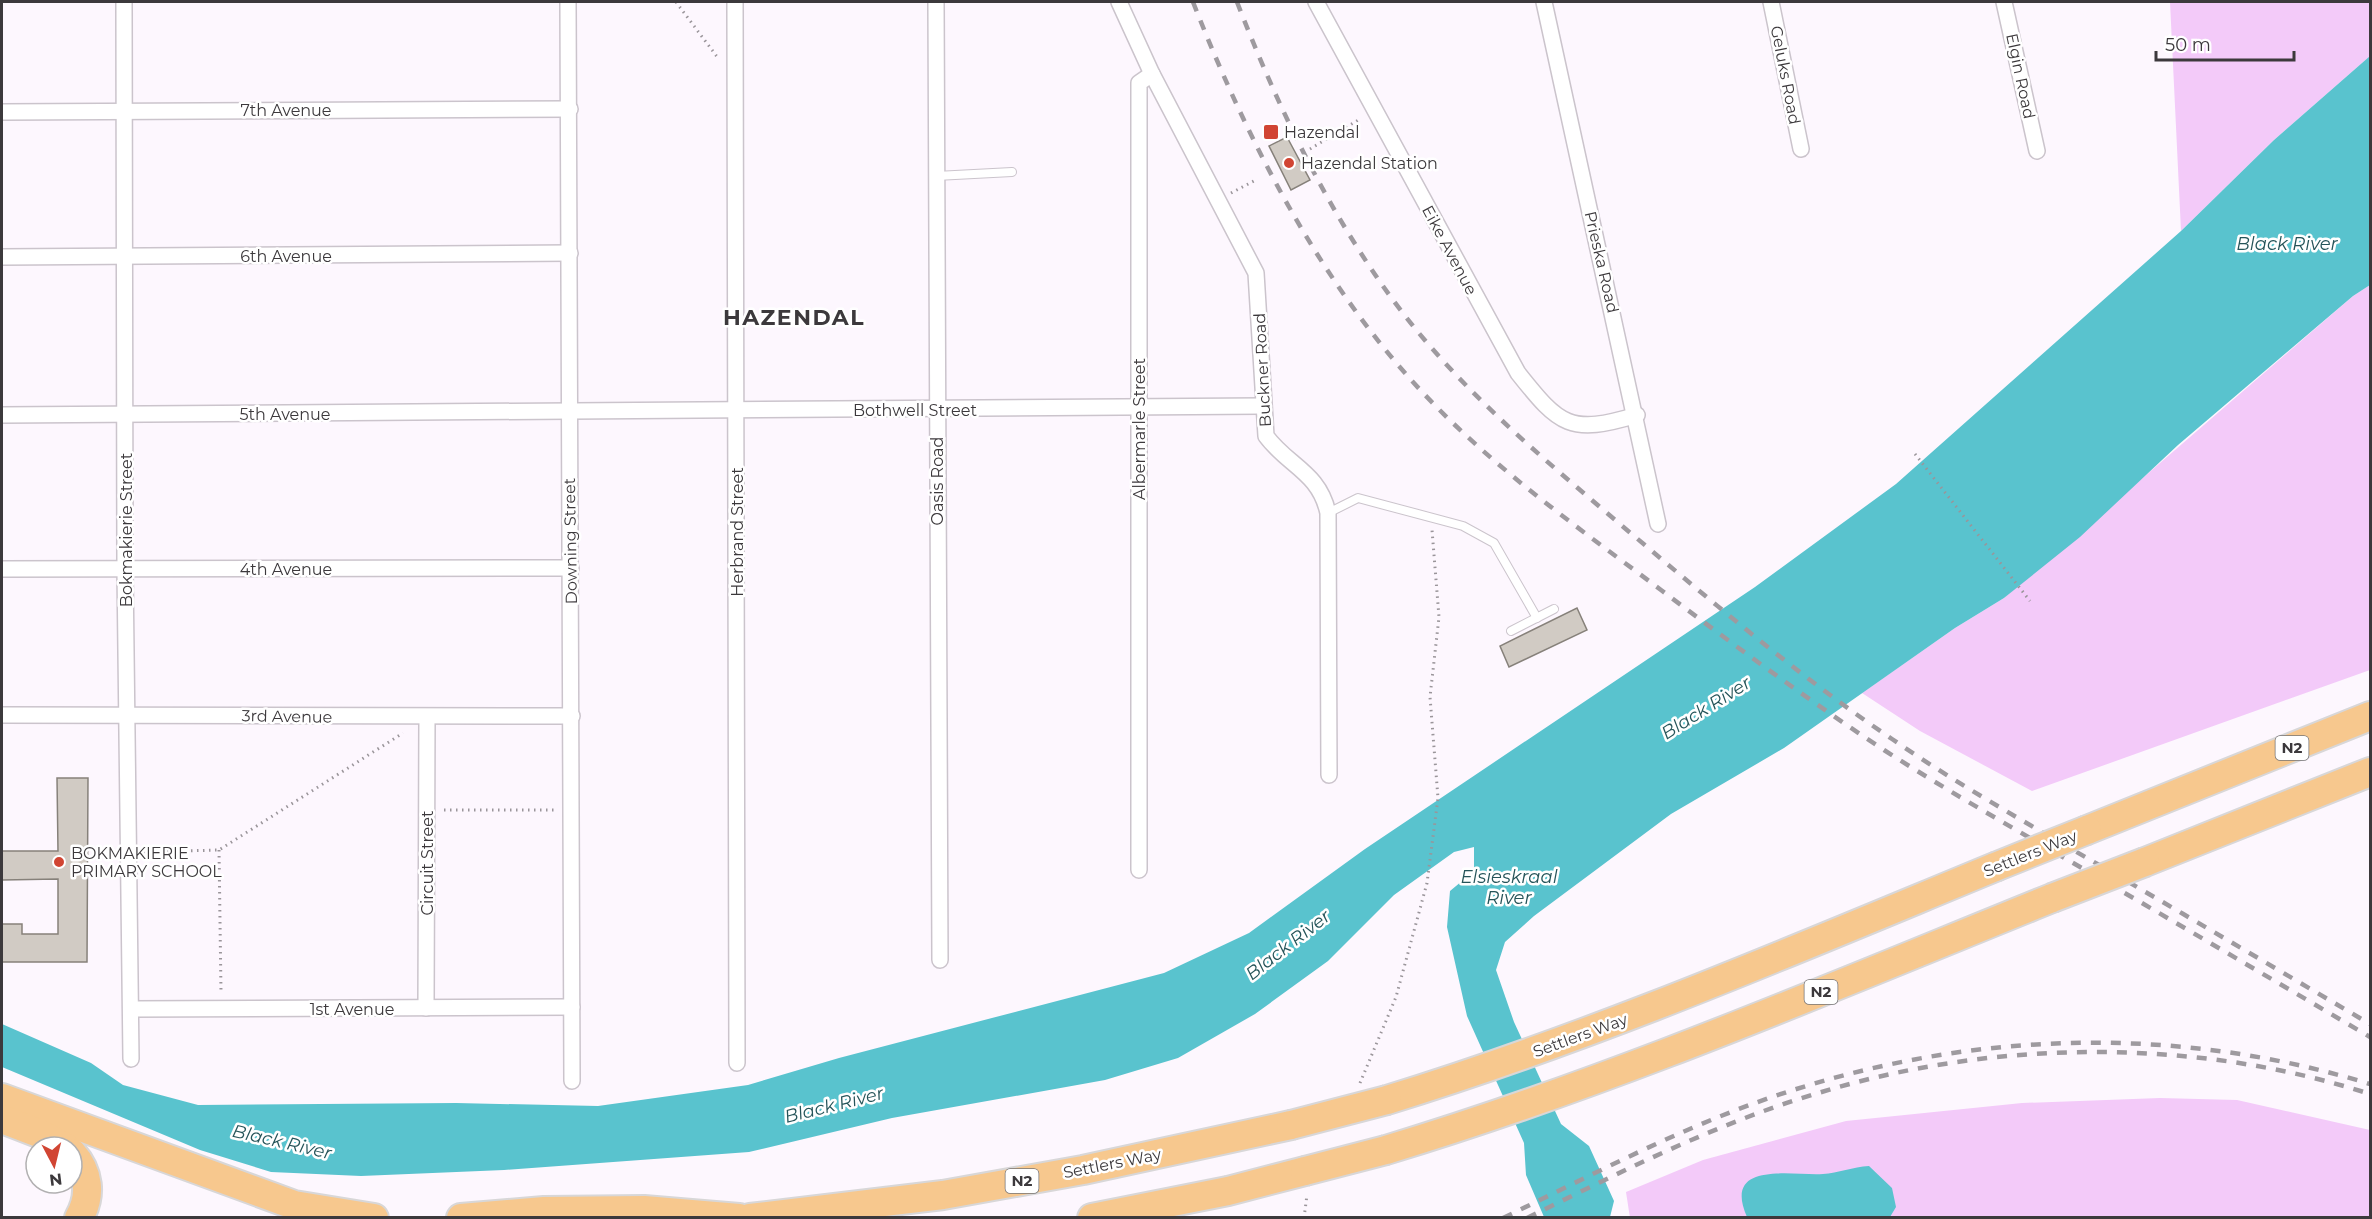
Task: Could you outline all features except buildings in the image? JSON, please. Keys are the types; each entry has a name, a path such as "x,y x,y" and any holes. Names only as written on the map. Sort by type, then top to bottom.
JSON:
{"highway":[{"name":"Settlers Way","path":"750,1218 943,1195 1083,1170 1291,1125 1387,1100 1475,1073 1704,988 1995,867 2370,716"},
{"name":"N2","path":"1092,1218 1228,1191 1308,1179 1386,1150 1493,1118 1711,1036 2370,772"},
{"path":"2,1098 294,1205 374,1218"},
{"path":"2,1119 43,1135"},
{"path":"79,1218 87,1201 88,1188 84,1170"},
{"path":"460,1218 543,1212 644,1210 739,1218"}],"street":[{"name":"Bokmakierie Street","path":"124,2 125,570 129,715 131,1059"},
{"name":"Downing Street","path":"568,2 572,1081"},
{"name":"Herbrand Street","path":"735,2 737,1063"},
{"name":"Oasis Road","path":"936,2 940,960"},
{"path":"1119,2 1152,74"},
{"name":"Eike Avenue","path":"1316,2 1518,374 1554,414 1566,422 1582,426 1603,425 1637,415"},
{"name":"Prieska Road","path":"1544,2 1637,415 1658,524"},
{"name":"Geluks Road","path":"1771,2 1801,149"},
{"name":"Elgin Road","path":"2004,2 2037,151"},
{"name":"Buckner Road","path":"1152,74 1256,273 1262,406 1266,436 1316,482 1324,496 1328,513 1329,775"},
{"name":"Albermarle Street","path":"1139,870 1139,83 1152,74"},
{"name":"7th Avenue","path":"2,112 570,109"},
{"name":"6th Avenue","path":"2,257 570,253"},
{"name":"Bothwell Street","path":"569,412 1262,406"},
{"name":"5th Avenue","path":"2,416 569,412"},
{"name":"4th Avenue","path":"2,569 571,568"},
{"name":"3rd Avenue","path":"2,715 572,716"},
{"name":"Circuit Street","path":"426,1008 427,717"},
{"name":"1st Avenue","path":"132,1009 572,1007"}],"lane":[{"path":"936,176 1012,172"},
{"path":"1328,513 1358,498 1463,526 1494,543 1537,618"},
{"path":"1511,632 1554,609"}],"path":[{"path":"676,2 735,81"},
{"path":"1310,149 1368,115"},
{"path":"1238,190 1254,181"},
{"path":"1916,454 2030,601"},
{"path":"1355,1094 1396,997 1427,883 1438,798 1430,697 1439,617 1430,516"},
{"path":"130,853 219,850 427,717"},
{"path":"427,810 572,810"},
{"path":"219,850 222,1009"},
{"path":"1304,1218 1308,1179"}],"shaded area":[{"path":"2170,2 2370,2 2370,56 2274,140 2181,231"},
{"path":"2370,285 2370,670 2032,791 1920,731 1862,693 1955,628 2004,598 2353,296"},
{"path":"2160,1098 2237,1100 2370,1130 2370,1217 1630,1218 1626,1192 1703,1160 1846,1121 2022,1103"}],"water":[{"name":"Black River","path":"2370,56 2370,285 2353,296 2178,445 2080,537 2004,598 1955,628 1784,748 1671,814 1534,916 1505,942 1496,970 1514,1022 1561,1124 1589,1146 1614,1201 1610,1217 1544,1217 1526,1175 1524,1143 1467,1016 1447,927 1450,891 1474,871 1474,847 1454,852 1394,895 1328,961 1255,1014 1178,1058 1105,1080 892,1118 749,1152 504,1170 361,1176 271,1172 200,1150 2,1067 2,1024 91,1063 123,1085 198,1105 456,1103 598,1106 748,1085 839,1058 1164,973 1249,933 1365,849 1755,587 1896,484 2181,231 2274,140"},
{"path":"1869,1166 1892,1188 1896,1207 1890,1217 1747,1217 1742,1199 1744,1187 1752,1179 1778,1173 1829,1173"}],"railway":[{"path":"1193,2 1214,55 1263,159 1320,259 1387,352 1425,395 1480,449 1539,498 1688,611 1799,692 1884,750 2370,1037"},
{"path":"1237,2 1252,41 1305,156 1346,230 1369,266 1418,332 1500,419 1621,525 1754,636 1822,689 1892,739 2001,808 2370,1024"},
{"path":"1503,1218 1659,1142 1755,1103 1830,1079 1907,1061 1984,1049 2061,1043 2139,1044 2217,1051 2294,1064 2370,1084"},
{"path":"1527,1218 1669,1150 1778,1106 1882,1076 1952,1063 2022,1055 2093,1052 2164,1054 2234,1062 2303,1075 2370,1094"}],"place":[{"name":"Hazendal","path":"1271,132"},
{"name":"Hazendal Station","path":"1289,163"},
{"name":"BOKMAKIERIE PRIMARY SCHOOL","path":"59,862"}],"district":[{"name":"HAZENDAL","path":"794,317"}],"water label":[{"name":"Elsieskraal River","path":"1509,887"}]}
